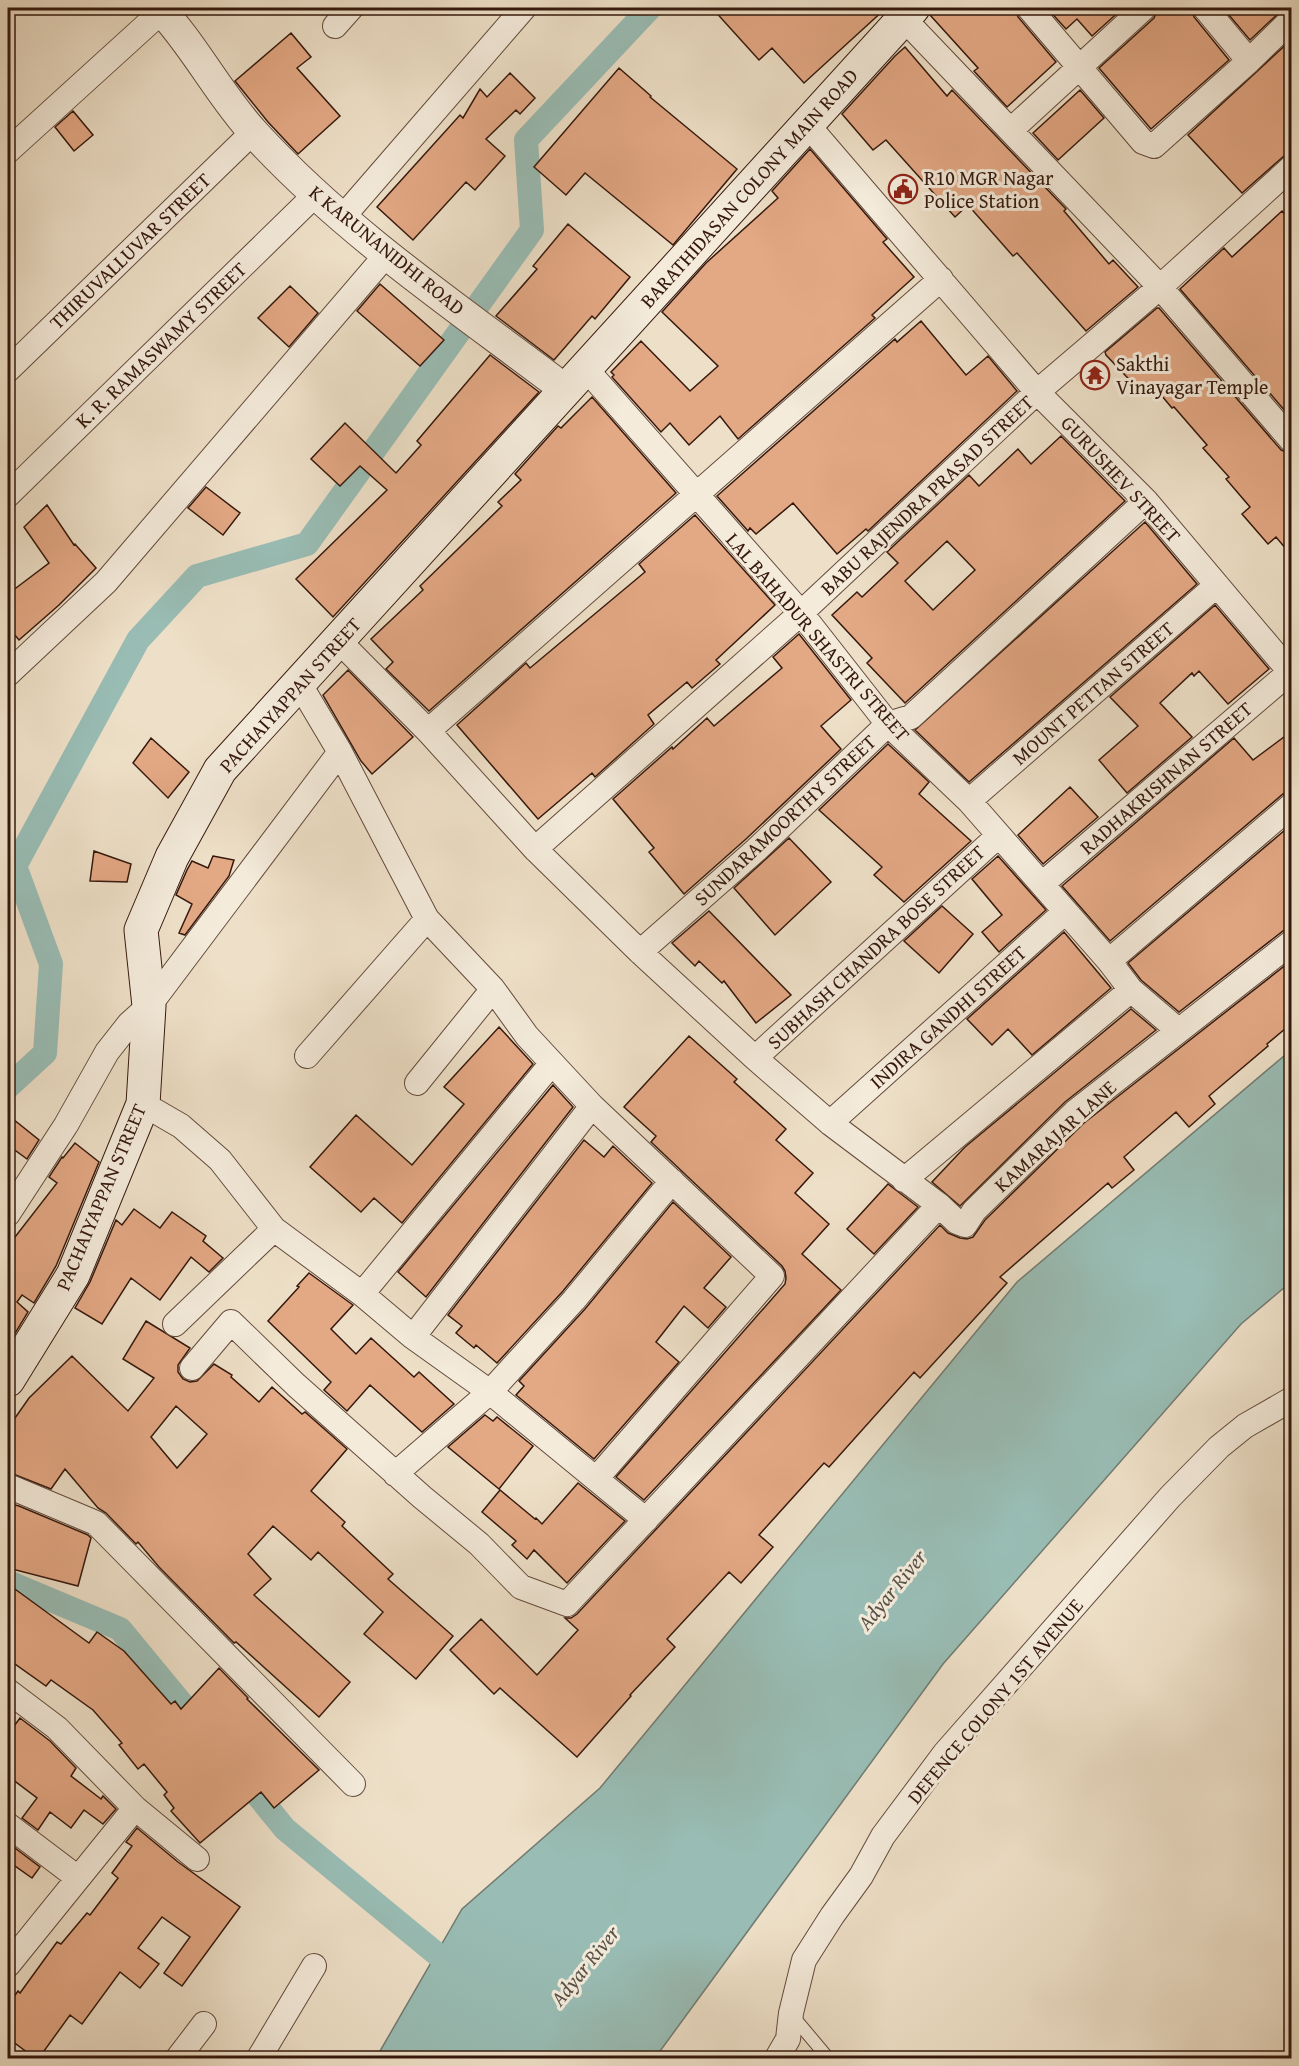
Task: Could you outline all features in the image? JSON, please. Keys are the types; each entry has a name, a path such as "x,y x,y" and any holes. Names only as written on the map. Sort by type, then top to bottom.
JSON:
{"main road":[{"name":"BARATHIDASAN COLONY MAIN ROAD","path":"576,379 907,12"},
{"name":"PACHAIYAPPAN STREET","path":"8,1380 73,1275 143,1104 150,1006 141,930 172,857 220,770 576,379"}],"street":[{"path":"335,26 351,8"},
{"path":"342,219 524,8"},
{"path":"1029,8 1143,142 1154,146 1292,19"},
{"path":"1011,130 1144,8"},
{"path":"1205,8 1249,61"},
{"path":"8,151 161,9"},
{"name":"K KARUNANIDHI ROAD","path":"161,9 253,132 315,195 387,254 576,379"},
{"path":"907,12 1011,130 1160,288 1292,441"},
{"name":"GURUSHEV STREET","path":"806,123 1037,392 1146,501 1291,673"},
{"name":"THIRUVALLUVAR STREET","path":"8,370 253,132"},
{"name":"BABU RAJENDRA PRASAD STREET","path":"535,849 801,613 1037,392 1287,181"},
{"name":"K. R. RAMASWAMY STREET","path":"8,495 315,195"},
{"path":"8,674 106,582 387,254"},
{"path":"428,731 941,279"},
{"name":"LAL BAHADUR SHASTRI STREET","path":"576,379 695,495 801,613 888,724 969,801 1109,961 1131,990 1178,1030"},
{"name":"SUNDARAMOORTHY STREET","path":"640,952 756,850 888,724 911,717 1146,501"},
{"name":"MOUNT PETTAN STREET","path":"969,801 1218,585"},
{"path":"192,1368 231,1322 296,1385 479,1544 521,1587 567,1604 939,1205 830,1123 755,1058 640,952 535,849 428,731 338,640"},
{"name":"RADHAKRISHNAN STREET","path":"1042,884 1291,673"},
{"path":"299,683 340,752 427,919 493,989 526,1036 592,1106 772,1276 596,1479"},
{"path":"8,1214 66,1125 107,1052 129,1024 150,1006 340,752"},
{"path":"1109,961 1292,805"},
{"name":"SUBHASH CHANDRA BOSE STREET","path":"755,1058 998,836"},
{"name":"INDIRA GANDHI STREET","path":"830,1123 1065,912"},
{"path":"307,1056 427,919"},
{"name":"KAMARAJAR LANE","path":"939,1205 957,1222 964,1225 974,1211 1075,1112 1292,942"},
{"path":"417,1083 493,989"},
{"path":"904,1180 1131,990"},
{"path":"362,1294 552,1063"},
{"path":"143,1104 181,1126 220,1160 274,1229 362,1294 413,1337 490,1392 646,1520"},
{"path":"413,1337 592,1106"},
{"path":"396,1474 490,1392 574,1300 672,1181"},
{"path":"175,1324 274,1229"},
{"name":"DEFENCE COLONY 1ST AVENUE","path":"777,2058 788,2039 791,2013 804,1960 861,1876 883,1836 945,1754 1170,1497 1220,1447 1245,1426 1292,1399"},
{"path":"8,1486 96,1523 353,1784"},
{"path":"8,1690 57,1728 135,1808 197,1858"},
{"path":"8,1965 135,1808"},
{"path":"8,1825 78,1878"},
{"path":"259,2058 314,1966"},
{"path":"178,2058 204,2024"}],"lane":[{"path":"791,2013 828,2058"}],"water":[{"name":"Adyar River","path":"1291,1050 1291,1282 1241,1324 943,1664 655,2058 376,2058 462,1909 600,1788 1017,1282"}],"building":[{"path":"712,8 886,8 804,83 772,48 759,60"},
{"path":"931,8 1015,8 1018,17 1056,62 1007,107 974,71 978,68 930,15"},
{"path":"1047,8 1123,8 1092,36 1077,19 1066,29"},
{"path":"1158,8 1191,8 1194,17 1229,60 1151,129 1099,68 1154,18"},
{"path":"1223,8 1284,8 1250,40"},
{"path":"291,33 311,57 297,68 340,116 298,154 268,122 235,81"},
{"path":"1292,39 1292,149 1242,193 1188,135"},
{"path":"905,47 947,96 952,90 1066,209 1064,211 1109,264 1113,260 1138,287 1086,331 1017,253 1013,256 968,205 955,217 886,140 873,150 842,114"},
{"path":"619,68 650,97 737,169 673,245 585,173 566,195 534,167"},
{"path":"510,73 535,98 520,114 516,110 486,139 505,156 475,190 466,182 413,240 377,207 460,115 463,118 480,89 487,97"},
{"path":"1080,90 1104,118 1058,160 1033,133"},
{"path":"73,111 93,135 74,151 55,127"},
{"path":"810,149 887,239 883,242 914,277 872,315 875,318 738,439 720,416 689,445 670,423 661,432 612,377 614,375 611,372 641,341 690,391 718,366 662,312 706,263 778,198 772,191"},
{"path":"1282,211 1292,222 1292,419 1180,289 1224,248 1232,257"},
{"path":"568,224 630,277 595,319 592,316 554,360 496,316 537,269 533,266"},
{"path":"380,284 444,340 420,366 357,311"},
{"path":"290,286 318,313 289,347 258,318"},
{"path":"1157,308 1281,450 1292,455 1292,556 1276,537 1268,544 1242,514 1250,507 1226,479 1229,477 1203,448 1207,445 1174,407 1172,408 1152,384 1142,393 1106,355 1105,352"},
{"path":"921,321 966,375 988,356 1017,391 868,531 866,529 837,554 793,503 756,534 750,528 748,531 717,496 895,339 897,342"},
{"path":"490,355 539,392 333,617 296,579 387,490 360,466 340,486 311,459 345,423 396,473 421,445 417,441"},
{"path":"592,397 676,493 429,711 386,669 393,662 371,639 423,590 420,586 502,506 498,502 521,480 515,474 558,426 561,428"},
{"path":"1061,436 1125,501 905,703 867,663 872,658 832,615 857,592 862,597 898,563 887,552 969,475 979,486 1018,449 1031,464","holes":["947,541 975,570 933,610 905,581"]},
{"path":"206,487 240,513 223,535 188,508"},
{"path":"47,505 74,545 96,568 19,640 8,627 8,594 49,563 24,527"},
{"path":"695,515 775,605 716,660 720,664 692,688 687,682 648,715 654,724 595,777 592,773 538,819 457,725 526,663 530,668 645,572 639,564"},
{"path":"1145,522 1197,584 969,782 915,730"},
{"path":"1215,605 1269,669 1228,704 1199,671 1194,676 1192,673 1160,703 1192,737 1127,793 1099,760 1138,726 1110,697"},
{"path":"799,634 851,700 821,726 841,749 684,894 649,852 654,848 613,799 707,718 714,726 782,668 773,657"},
{"path":"348,670 413,737 372,774 361,761 323,695"},
{"path":"1292,731 1292,791 1283,794 1110,941 1062,886 1234,738 1253,760"},
{"path":"151,738 189,772 168,798 133,763"},
{"path":"888,744 929,782 919,794 971,841 904,902 874,875 882,867 819,810"},
{"path":"1070,787 1098,817 1043,864 1018,835"},
{"path":"1292,824 1292,928 1283,931 1179,1012 1141,980 1128,963"},
{"path":"789,838 831,882 775,935 734,888"},
{"path":"94,851 131,864 127,882 90,881"},
{"path":"213,856 234,860 229,876 185,935 179,933 192,904 176,895 187,870 192,861 208,868"},
{"path":"998,856 1046,910 999,952 982,932 1002,915 972,879"},
{"path":"942,906 973,934 939,973 904,941"},
{"path":"709,911 791,995 756,1023 724,981 722,983 699,961 695,966 672,943"},
{"path":"1064,932 1111,988 1032,1055 1008,1029 992,1045 967,1019"},
{"path":"1292,960 1292,1023 1209,1096 1215,1104 1189,1127 1176,1112 1124,1157 1134,1170 1112,1188 1108,1183 1000,1277 1007,1283 920,1378 914,1372 829,1467 824,1463 759,1535 773,1547 741,1583 729,1572 667,1639 675,1647 577,1757 500,1688 494,1694 450,1650 481,1619 537,1675 578,1630 565,1618 571,1618 577,1614 940,1225 948,1233 960,1238 973,1237 985,1220 1084,1123"},
{"path":"1131,1009 1156,1030 1065,1102 960,1206 932,1182 965,1147"},
{"path":"499,1027 533,1064 402,1223 374,1198 361,1212 310,1167 356,1115 412,1165 464,1104 444,1087"},
{"path":"689,1036 737,1079 734,1082 786,1129 776,1140 813,1173 795,1193 829,1224 802,1254 841,1290 644,1500 616,1477 785,1284 786,1278 782,1266 651,1142 656,1136 624,1107"},
{"path":"553,1085 573,1107 426,1297 398,1272"},
{"path":"8,1115 39,1140 27,1159 8,1145"},
{"path":"584,1140 604,1157 613,1146 652,1183 563,1291 497,1363 476,1345 474,1348 456,1333 462,1326 448,1315"},
{"path":"75,1143 99,1162 56,1266 34,1303 22,1295 17,1302 28,1312 8,1345 8,1246 57,1183 49,1177 62,1157"},
{"path":"888,1184 918,1207 874,1254 847,1229"},
{"path":"673,1202 731,1257 704,1288 726,1307 708,1328 684,1306 656,1342 679,1362 594,1459 516,1395 524,1386 519,1381 585,1309"},
{"path":"134,1209 160,1228 172,1212 206,1236 203,1241 223,1258 209,1272 191,1257 160,1300 131,1278 102,1324 75,1308 90,1282 116,1220 122,1225"},
{"path":"309,1273 353,1305 331,1329 356,1354 371,1338 414,1377 419,1372 454,1404 422,1432 370,1385 347,1411 324,1390 331,1382 268,1321"},
{"path":"146,1321 190,1348 178,1365 178,1372 183,1379 190,1382 197,1381 214,1364 232,1375 231,1377 259,1402 272,1387 347,1449 311,1491 345,1522 342,1526 393,1574 388,1579 453,1636 416,1679 364,1634 383,1612 318,1552 311,1560 273,1526 248,1554 271,1579 254,1595 350,1682 319,1717 236,1642 234,1643 159,1567 138,1542 136,1544 106,1513 98,1508 65,1469 51,1489 8,1472 8,1428 29,1398 72,1356 128,1411 154,1378 123,1359","holes":["176,1406 207,1434 177,1468 151,1437"]},
{"path":"485,1415 493,1421 497,1417 533,1446 499,1489 448,1447"},
{"path":"578,1483 625,1521 567,1583 534,1550 527,1559 512,1545 516,1541 482,1512 500,1490 542,1524"},
{"path":"8,1503 91,1538 78,1586 8,1568"},
{"path":"8,1584 89,1643 97,1632 124,1651 171,1704 175,1701 181,1709 219,1668 319,1770 274,1808 261,1792 200,1843 171,1811 174,1808 164,1795 167,1792 144,1764 138,1769 119,1745 122,1743 93,1710 51,1680 46,1686 8,1659"},
{"path":"20,1718 50,1741 76,1768 71,1776 101,1799 103,1796 116,1809 103,1824 84,1810 71,1828 50,1812 38,1830 22,1818 37,1798 8,1776 8,1734"},
{"path":"137,1828 178,1862 240,1907 182,1986 164,1973 190,1937 162,1917 138,1948 159,1964 140,1988 120,1972 82,2024 70,2015 39,2058 35,2058 8,2038 8,2005 18,1991 20,1993 57,1942 61,1944 87,1913 90,1915 118,1878 112,1873 132,1846 126,1842"},
{"path":"11,1845 40,1867 32,1878 8,1861 8,1850"}],"waterway":[{"path":"8,1087 45,1053 51,964 15,866 138,640 197,576 307,544 532,230 526,140 650,8"},
{"path":"8,1582 120,1629 205,1732"},
{"path":"237,1770 285,1829 461,1974"}],"place":[{"name":"R10 MGR Nagar Police Station","path":"903,189"},
{"name":"Sakthi Vinayagar Temple","path":"1095,375"}]}
